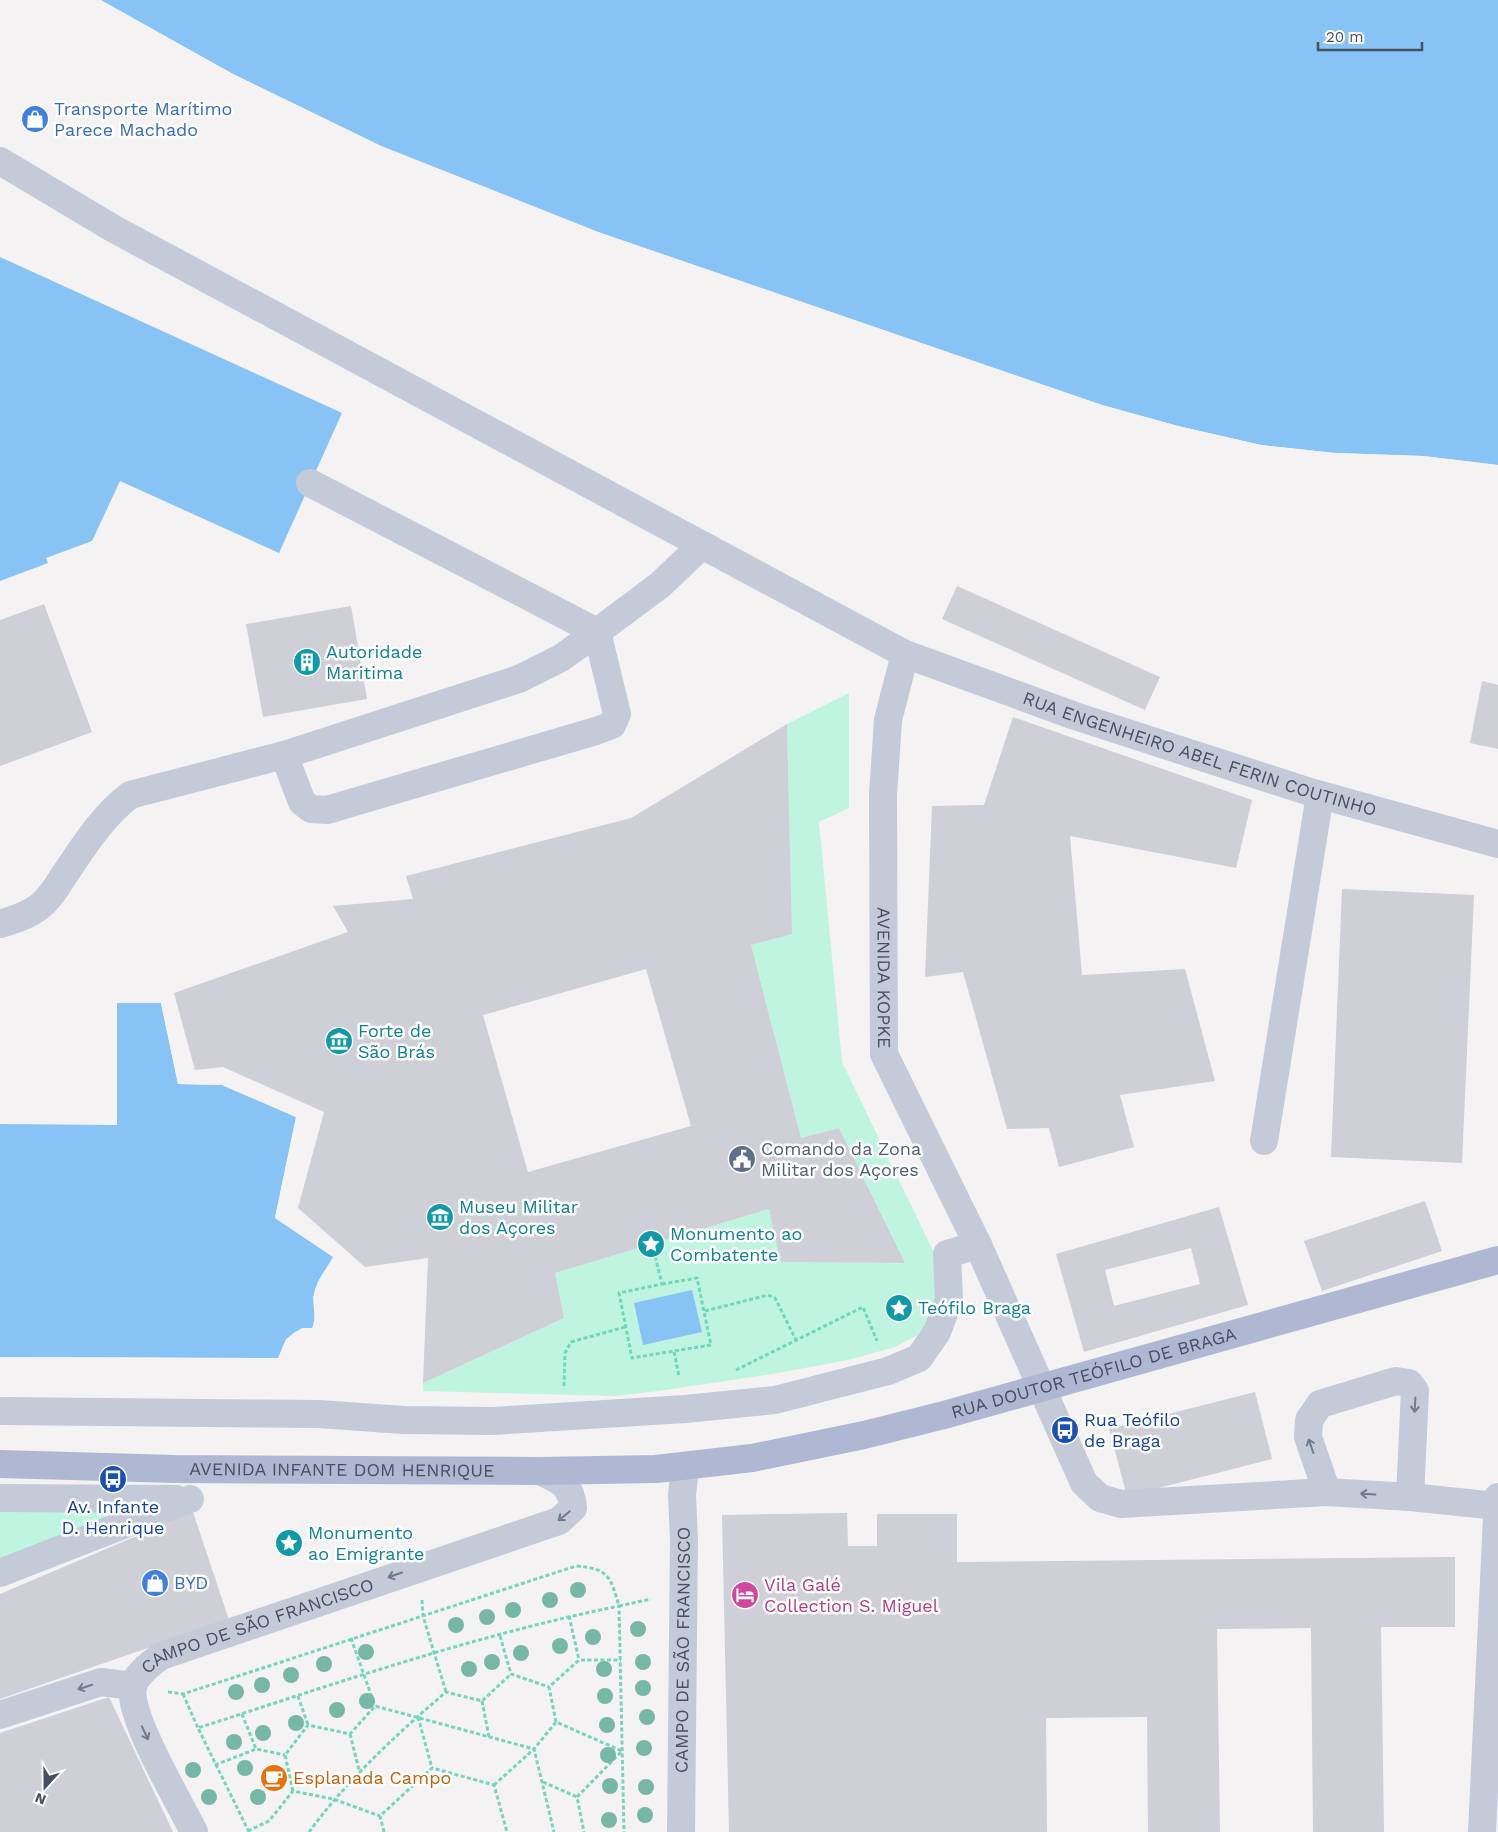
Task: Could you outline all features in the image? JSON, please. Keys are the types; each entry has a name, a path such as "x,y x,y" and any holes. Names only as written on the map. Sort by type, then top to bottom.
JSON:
{"main road":[{"name":"RUA DOUTOR TEÓFILO DE BRAGA","path":"685,1467 752,1458 864,1435 1041,1390 1498,1260"},
{"name":"AVENIDA INFANTE DOM HENRIQUE","path":"0,1464 175,1468 540,1471 685,1467"}],"street":[{"path":"0,161 114,229"},
{"path":"0,182 114,229"},
{"name":"RUA ENGENHEIRO ABEL FERIN COUTINHO","path":"114,229 905,654 1075,716 1320,795 1498,844"},
{"path":"284,755 302,802 311,809 327,810 612,725 617,714 597,632 310,483"},
{"path":"0,924 22,917 38,908 49,897 101,822 114,807 130,795 284,755 520,679 561,658 597,632 660,585 702,545"},
{"name":"AVENIDA KOPKE","path":"905,654 888,720 883,795 884,1054 978,1245 1084,1483 1100,1498 1121,1504 1327,1492 1410,1497 1498,1506"},
{"path":"1264,1141 1320,795"},
{"path":"0,1411 310,1414 403,1420 493,1420 685,1410 775,1400 888,1370 919,1358 937,1332 949,1300 947,1254 978,1245"},
{"path":"1327,1492 1308,1437 1310,1420 1320,1404 1396,1381 1409,1383 1415,1391 1410,1497"},
{"name":"CAMPO DE SÃO FRANCISCO","path":"681,1832 684,1540 682,1495 685,1467"},
{"name":"CAMPO DE SÃO FRANCISCO","path":"194,1832 136,1713 133,1686 143,1671 161,1656 559,1521 568,1515 573,1508 568,1487 540,1471"},
{"path":"1482,1832 1498,1497"},
{"path":"0,1498 190,1499 0,1573"},
{"path":"0,1715 101,1682 133,1686"}],"path":[{"path":"652,1244 662,1284"},
{"path":"698,1278 705,1311 712,1345 632,1358 619,1293 698,1278"},
{"path":"705,1311 768,1295 775,1298 796,1340"},
{"path":"722,1406 721,1378 863,1307 888,1370"},
{"path":"562,1417 565,1353 568,1346 571,1342 625,1327"},
{"path":"674,1351 685,1410"},
{"path":"422,1566 423,1616 446,1692"},
{"path":"133,1686 183,1694 576,1566 596,1568 611,1580 619,1606 624,1832"},
{"path":"198,1728 434,1653 569,1616 619,1606"},
{"path":"569,1616 579,1660"},
{"path":"500,1636 511,1674"},
{"path":"352,1638 375,1706"},
{"path":"549,1687 579,1660 621,1660"},
{"path":"511,1674 549,1687"},
{"path":"482,1701 511,1674"},
{"path":"549,1687 556,1722"},
{"path":"446,1692 482,1701"},
{"path":"309,1832 334,1798 418,1716 446,1692"},
{"path":"183,1694 215,1765 249,1831 269,1822 293,1790 285,1755"},
{"path":"298,1696 308,1725"},
{"path":"482,1701 489,1736"},
{"path":"375,1706 418,1716 534,1749"},
{"path":"350,1734 375,1706"},
{"path":"242,1714 256,1749"},
{"path":"418,1716 432,1768"},
{"path":"556,1722 622,1751"},
{"path":"494,1785 534,1749 556,1722"},
{"path":"308,1725 350,1734"},
{"path":"285,1755 308,1725"},
{"path":"350,1734 360,1774"},
{"path":"215,1765 256,1749 285,1755"},
{"path":"534,1749 554,1832"},
{"path":"577,1797 622,1751"},
{"path":"432,1768 494,1785"},
{"path":"380,1816 432,1768"},
{"path":"543,1782 577,1797"},
{"path":"494,1785 507,1832"},
{"path":"293,1790 334,1798 380,1816"},
{"path":"577,1797 584,1832"},
{"path":"380,1816 384,1832"}],"green space":[{"path":"849,693 849,808 819,822 842,1062 936,1257 937,1301 928,1322 916,1336 895,1347 848,1360 772,1374 658,1391 616,1396 423,1391 423,1383 564,1318 555,1273 769,1209 782,1262 905,1263 839,1128 801,1138 751,945 792,933 787,724"},
{"path":"0,1506 112,1506 110,1516 0,1560"}],"water":[{"path":"101,0 1498,0 1498,465 1423,456 1335,453 1261,445 1178,426 1102,405 598,232 381,146 233,74"},
{"path":"0,257 342,413 279,553 120,481 92,541 46,558 48,563 0,581"},
{"path":"117,1003 161,1003 178,1084 222,1085 296,1117 275,1218 334,1257 316,1286 312,1328 299,1330 290,1336 279,1358 0,1357 0,1124 117,1125"},
{"path":"692,1290 702,1332 643,1345 634,1303"}],"pier":[{"path":"98,0 233,74 381,146 598,232 1102,405 1178,426 1261,445 1335,453 1423,456 1498,465 1498,467 1423,459 1335,455 1261,448 1101,407 597,234 380,148 232,77"},
{"path":"117,1000 163,1001 180,1082 223,1082 298,1116 278,1217 336,1257 320,1283 316,1297 318,1320 314,1329 303,1330 288,1340 280,1360 0,1360 0,1357 278,1358 286,1339 302,1328 312,1328 316,1320 313,1297 318,1282 333,1257 275,1218 296,1117 222,1085 178,1084 161,1003 117,1003"}],"building":[{"path":"957,586 1160,677 1145,710 942,619"},
{"path":"44,604 92,732 0,766 0,620"},
{"name":"Autoridade Maritima","path":"351,606 367,699 263,717 246,624"},
{"path":"1482,681 1498,685 1498,749 1470,743"},
{"path":"1013,717 1252,800 1236,868 1070,836 1082,975 1185,969 1215,1081 1120,1095 1134,1147 1059,1167 1049,1128 1007,1129 963,972 925,977 932,806 984,805"},
{"name":"Forte de São Brás","path":"787,724 792,934 751,945 801,1138 839,1128 905,1263 781,1262 769,1209 555,1273 564,1318 423,1383 428,1258 365,1267 298,1208 324,1112 223,1067 195,1070 174,993 348,932 333,906 413,899 406,876 631,818","holes":["646,969 691,1126 528,1172 483,1015"]},
{"path":"1342,889 1474,895 1462,1163 1331,1157"},
{"path":"1425,1201 1442,1251 1322,1291 1304,1241"},
{"path":"1219,1207 1248,1305 1084,1352 1056,1254","holes":["1191,1248 1200,1284 1114,1306 1105,1270"]},
{"path":"1255,1392 1272,1459 1127,1496 1109,1429"},
{"path":"193,1512 229,1620 0,1699 0,1594"},
{"path":"847,1513 848,1546 877,1546 877,1514 957,1514 957,1562 1455,1557 1455,1627 1381,1627 1384,1832 1313,1832 1311,1628 1217,1629 1220,1832 1148,1832 1147,1717 1046,1718 1047,1832 729,1832 722,1515"},
{"path":"109,1697 173,1832 0,1832 0,1733"}],"place":[{"name":"Transporte Marítimo Parece Machado","path":"35,119"},
{"name":"Autoridade Maritima","path":"307,662"},
{"name":"Forte de São Brás","path":"339,1041"},
{"name":"Comando da Zona Militar dos Açores","path":"742,1159"},
{"name":"Museu Militar dos Açores","path":"440,1217"},
{"name":"Monumento ao Combatente","path":"651,1244"},
{"name":"Teófilo Braga","path":"899,1308"},
{"name":"Rua Teófilo de Braga","path":"1065,1430"},
{"name":"Av. Infante D. Henrique","path":"113,1479"},
{"name":"Monumento ao Emigrante","path":"289,1543"},
{"name":"BYD","path":"155,1583"},
{"name":"Vila Galé Collection S. Miguel","path":"745,1595"},
{"name":"Esplanada Campo","path":"274,1778"}]}
